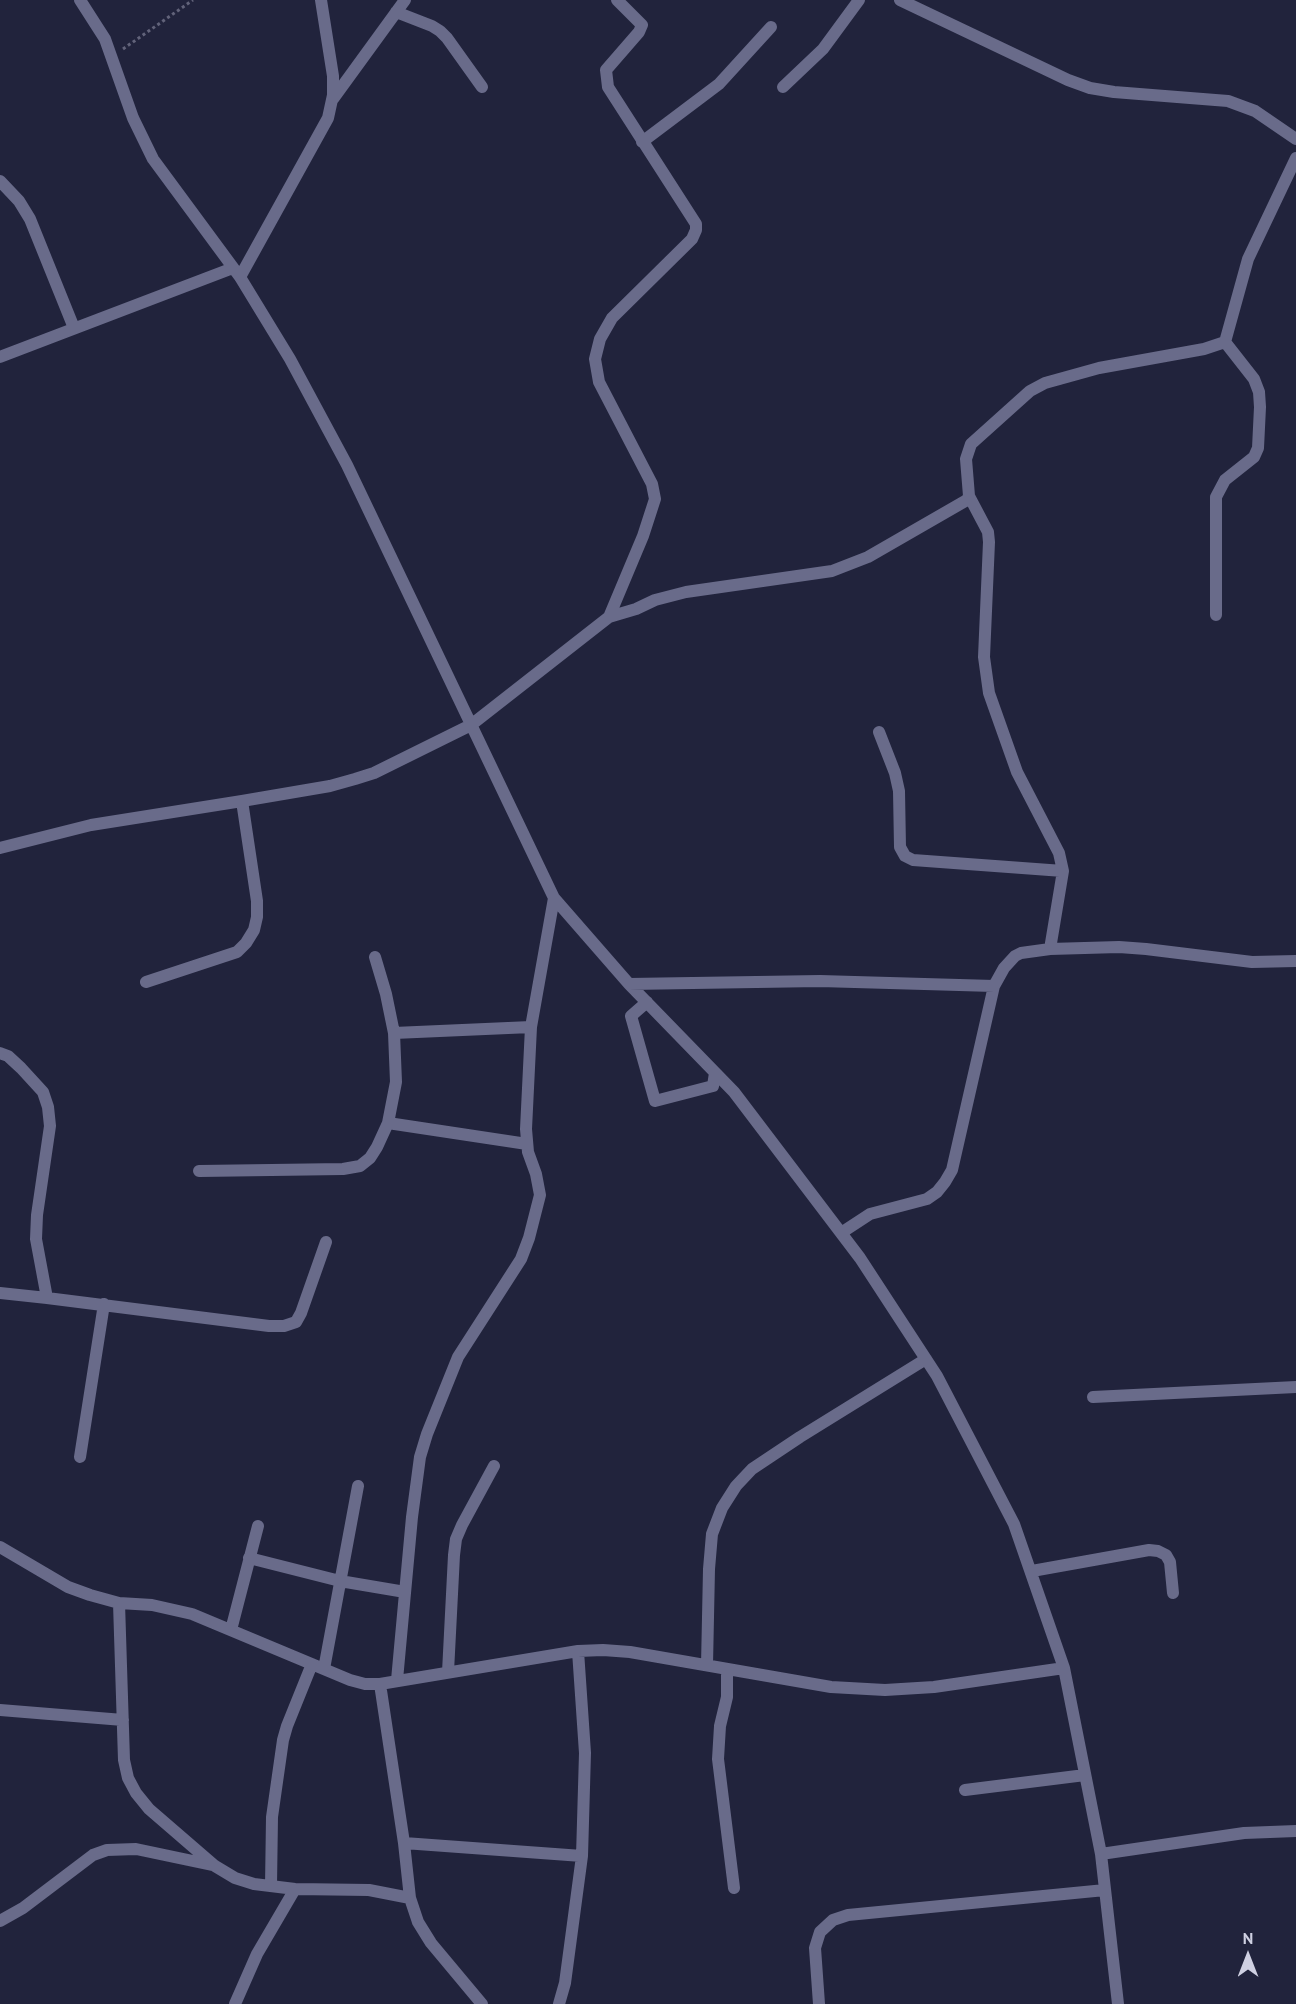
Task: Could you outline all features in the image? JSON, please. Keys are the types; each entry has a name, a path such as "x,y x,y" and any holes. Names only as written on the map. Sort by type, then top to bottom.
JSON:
{"street":[{"path":"80,0 98,26 133,118 153,159 237,273 290,359 347,465 554,898 629,984 734,1092 860,1258 937,1376 1014,1524 1064,1668 1101,1854 1118,2004"},
{"path":"0,357 74,328 237,273 328,118 332,100 333,76 321,0"},
{"path":"332,100 405,0"},
{"path":"609,617 643,536 655,499 652,484 599,382 595,359 600,339 612,318 692,239 696,231 696,224 692,216 610,92 606,70 641,28 640,21 617,0"},
{"path":"783,87 823,49 859,0"},
{"path":"900,0 1068,80 1090,88 1114,92 1228,100 1255,111 1296,138"},
{"path":"396,12 440,31 482,87"},
{"path":"642,142 719,84 771,27"},
{"path":"1225,342 1248,260 1296,158"},
{"path":"0,181 20,201 30,219 74,328"},
{"path":"1050,949 1064,871 1059,853 1017,772 989,693 984,657 989,542 988,532 969,496 966,459 971,444 1030,391 1045,383 1099,368 1204,349 1225,342"},
{"path":"1216,615 1216,497 1225,480 1254,457 1258,448 1260,407 1259,392 1254,379 1225,342"},
{"path":"0,848 91,825 330,786 374,773 471,725 609,617 636,609 655,600 686,592 832,571 849,565 963,504 969,496"},
{"path":"879,732 895,773 899,791 900,847 905,856 913,860 1064,871"},
{"path":"146,982 237,952 254,930 257,902 242,801"},
{"path":"397,1680 415,1486 420,1457 458,1357 521,1259 535,1219 540,1195 527,1144 526,1129 531,1027 554,898"},
{"path":"841,1233 870,1214 927,1199 945,1182 952,1170 994,986 1004,968 1015,956 1050,949 1128,948 1252,962 1296,962"},
{"path":"199,1171 343,1169 360,1166 370,1158 378,1147 388,1123 396,1082 394,1033 375,957"},
{"path":"629,984 820,981 994,986"},
{"path":"647,1002 631,1016 655,1101 713,1086 715,1073"},
{"path":"394,1033 531,1027"},
{"path":"0,1053 8,1056 43,1092 48,1107 50,1126 37,1215 36,1239 47,1298"},
{"path":"388,1123 527,1144"},
{"path":"0,1306 2,1293 284,1326 296,1322 301,1313 326,1242"},
{"path":"80,1456 104,1304"},
{"path":"707,1665 712,1534 722,1509 736,1485 752,1469 800,1437 926,1359"},
{"path":"1093,1397 1296,1388"},
{"path":"448,1672 456,1539 494,1466"},
{"path":"270,1886 272,1817 283,1740 287,1726 318,1667 340,1581 358,1486"},
{"path":"231,1630 258,1526"},
{"path":"0,1546 68,1587 119,1603 152,1605 192,1614 318,1667 365,1684 380,1684 578,1651 603,1650 630,1652 831,1687 885,1690 934,1687 1064,1668"},
{"path":"1032,1571 1149,1550 1158,1551 1166,1555 1170,1562 1173,1593"},
{"path":"249,1558 340,1581 405,1592"},
{"path":"119,1603 124,1760 128,1778 149,1809 215,1866 235,1878 254,1884 295,1889 369,1890 410,1898"},
{"path":"559,2004 565,1983 582,1856 585,1753 578,1651"},
{"path":"727,1669 727,1697 720,1726 718,1759 734,1888"},
{"path":"380,1684 410,1898 418,1922 431,1943 482,2004"},
{"path":"0,1710 123,1720"},
{"path":"965,1790 1085,1775"},
{"path":"1101,1854 1244,1833 1296,1830"},
{"path":"404,1843 582,1856"},
{"path":"0,1921 11,1917 93,1855 107,1850 136,1848 215,1866"},
{"path":"235,2004 257,1954 295,1889"},
{"path":"819,2004 815,1948 820,1932 833,1920 848,1915 1105,1890"}],"path":[{"path":"110,53 131,45 172,13 193,0"}]}
